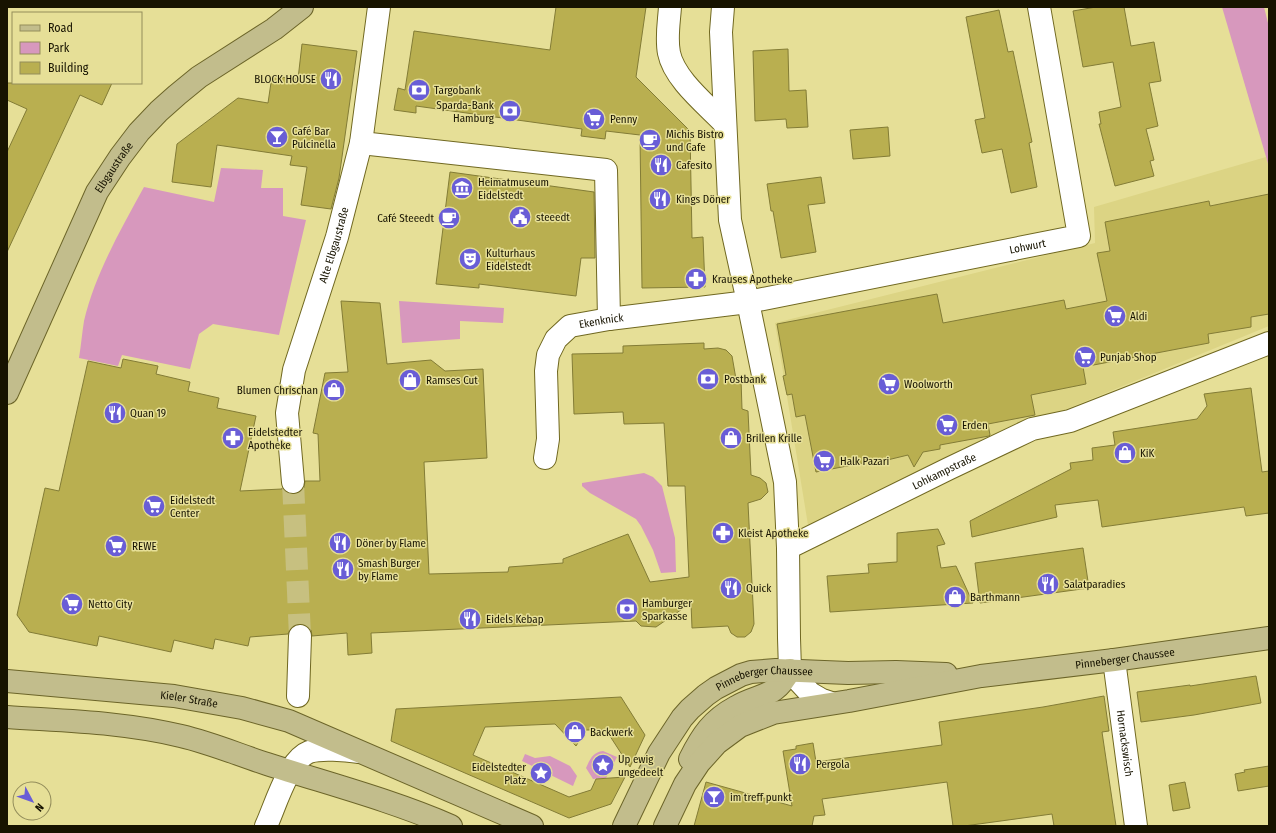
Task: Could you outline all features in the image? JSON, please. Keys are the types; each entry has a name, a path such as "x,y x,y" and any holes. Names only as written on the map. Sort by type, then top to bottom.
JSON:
{"main road":[{"name":"Elbgaustraße","path":"7,393 97,192 120,157 139,132 177,94 199,77 274,29 302,7"},
{"name":"Pinneberger Chaussee","path":"665,826 685,784 699,763 717,743 733,730 748,722 773,713 849,701 981,676 1114,660 1269,638"},
{"name":"Pinneberger Chaussee","path":"624,826 659,753 682,718 690,708 716,688 741,675 764,670 790,670 848,673 896,672 981,676"},
{"path":"675,804 679,784 684,770 709,727 737,706 773,691 782,682 790,670"},
{"name":"Kieler Straße","path":"7,681 174,696 242,708 289,721 364,753"},
{"path":"7,717 90,721 182,736 381,799 423,814 450,826"},
{"path":"364,753 532,826"}],"street":[{"name":"Alte Elbgaustraße","path":"292,482 287,413 294,370 337,237 361,143 379,7"},
{"path":"670,7 668,41 669,54 672,64 685,83 724,123"},
{"path":"723,7 721,32 724,123 730,220 785,482 788,548 790,670 810,693 831,703"},
{"name":"Lohwurt","path":"748,302 1079,236 1039,7"},
{"path":"361,143 606,170 609,319"},
{"name":"Ekenknick","path":"545,458 548,439 546,371 548,355 556,339 570,326 609,319 748,302"},
{"name":"Lohkampstraße","path":"788,548 1032,429 1070,421 1269,343"},
{"path":"298,696 300,636"},
{"name":"Hornackswisch","path":"1114,660 1136,826"},
{"path":"266,826 290,771 299,760 309,752 332,750 364,753"}],"shaded area":[{"path":"1266,157 1269,167 1269,326 1057,413 808,525 775,323 1095,243 1094,207"}],"green space":[{"path":"1222,7 1264,7 1269,27 1269,167"},
{"path":"221,168 263,170 261,188 283,188 283,216 306,220 279,335 213,324 199,334 190,369 122,355 118,366 79,358 84,321 95,286 126,219 144,187 214,202"},
{"path":"399,301 504,308 503,323 460,321 460,339 402,343"},
{"path":"644,473 653,477 662,486 675,538 676,572 661,573 653,550 636,519 590,493 582,486 582,483"},
{"path":"603,751 617,757 606,778 593,779 586,768 594,754"},
{"path":"525,754 535,758 550,756 570,766 577,776 573,786 522,761"}],"building":[{"path":"556,7 646,7 636,77 690,131 692,238 703,237 705,287 642,288 640,135 606,131 605,139 581,136 582,129 416,106 416,113 394,110 398,88 405,90 414,31 550,50"},
{"path":"1096,7 1124,7 1131,46 1154,42 1161,81 1149,83 1158,126 1146,129 1154,160 1150,161 1154,176 1115,186 1099,124 1101,124 1099,112 1121,107 1113,62 1083,67 1073,11"},
{"path":"999,10 1008,52 1013,51 1032,142 1029,143 1037,187 1011,193 1002,149 982,153 975,120 985,118 966,17"},
{"path":"302,44 357,51 339,178 331,209 301,205 307,167 290,165 292,156 217,145 211,187 172,182 177,144 238,98 268,103 272,76 298,79"},
{"path":"788,49 789,91 806,90 808,127 787,128 786,119 755,121 753,51"},
{"path":"7,83 112,84 102,105 80,95 7,252 7,152 27,109 7,100"},
{"path":"888,127 890,156 853,159 850,130"},
{"name":"steeedt","path":"450,172 594,192 595,258 581,258 576,296 479,284 479,288 436,284"},
{"path":"821,177 825,203 808,205 816,252 781,258 767,184"},
{"path":"1269,194 1269,314 1251,317 1251,327 1208,334 1209,343 1083,367 1086,384 1031,395 1035,415 988,424 989,436 940,445 940,449 923,452 914,467 908,455 879,462 878,460 816,472 805,415 796,417 792,394 787,395 783,376 786,375 777,324 937,294 943,323 1064,300 1066,309 1107,301 1097,253 1110,251 1105,222 1209,201 1210,206"},
{"path":"341,301 380,303 387,364 431,360 445,371 483,369 487,458 424,462 429,574 508,572 509,567 563,563 563,559 628,534 650,582 689,577 685,486 668,486 664,423 624,424 623,412 574,414 572,354 623,353 623,346 704,343 704,349 718,348 726,350 732,356 736,379 741,379 742,409 748,411 751,475 760,478 766,483 768,492 761,499 748,503 754,624 751,632 745,637 737,637 731,633 728,626 692,628 691,603 656,627 641,626 636,621 371,633 372,653 348,655 347,633 312,636 311,630 307,626 301,624 294,625 288,634 250,637 248,646 215,639 213,649 174,640 171,652 99,636 97,646 29,632 17,615 45,488 59,491 88,361 121,368 123,359 158,366 156,374 190,382 188,391 219,398 217,408 256,416 240,491 282,488 287,493 294,494 300,492 304,488 305,481 320,481 318,434 313,433 325,373 348,372"},
{"path":"1251,388 1262,472 1269,471 1269,513 1246,516 1244,507 1102,527 1098,500 1055,505 1057,517 972,537 970,521 1071,469 1070,463 1093,460 1092,448 1115,445 1113,432 1197,419 1207,406 1204,394"},
{"path":"938,529 945,544 937,546 941,568 956,566 973,603 830,612 827,576 869,573 868,564 897,562 897,533"},
{"path":"1083,548 1089,588 980,603 975,563"},
{"path":"1256,676 1261,703 1194,715 1141,722 1137,692"},
{"path":"1104,696 1109,731 1102,732 1116,826 1054,826 1052,814 964,826 953,826 947,782 822,799 825,815 814,816 812,826 694,826 706,782 792,806 783,751 796,749 796,746 813,743 816,762 942,745 939,722 1043,707"},
{"path":"621,697 645,735 630,767 606,730 586,730 576,746 555,724 485,727 473,755 569,797 591,790 596,779 625,777 611,804 569,818 391,741 396,709"},
{"path":"1269,766 1269,786 1238,791 1235,774 1245,772 1244,770"},
{"path":"1185,782 1190,808 1173,811 1169,785"}],"tunnel":[{"path":"293,482 300,636"}],"place":[{"name":"BLOCK HOUSE","path":"331,79"},
{"name":"Targobank","path":"419,90"},
{"name":"Sparda-Bank Hamburg","path":"510,111"},
{"name":"Penny","path":"594,119"},
{"name":"Café Bar Pulcinella","path":"277,137"},
{"name":"Michis Bistro und Cafe","path":"650,140"},
{"name":"Cafesito","path":"661,165"},
{"name":"Heimatmuseum Eidelstedt","path":"462,188"},
{"name":"Kings Döner","path":"660,199"},
{"name":"steeedt","path":"520,217"},
{"name":"Café Steeedt","path":"449,218"},
{"name":"Kulturhaus Eidelstedt","path":"470,259"},
{"name":"Krauses Apotheke","path":"696,279"},
{"name":"Aldi","path":"1115,316"},
{"name":"Punjab Shop","path":"1085,357"},
{"name":"Postbank","path":"708,379"},
{"name":"Ramses Cut","path":"410,380"},
{"name":"Woolworth","path":"889,384"},
{"name":"Blumen Chrischan","path":"334,390"},
{"name":"Quan 19","path":"115,413"},
{"name":"Erden","path":"947,425"},
{"name":"Eidelstedter Apotheke","path":"233,438"},
{"name":"Brillen Krille","path":"731,438"},
{"name":"KiK","path":"1125,453"},
{"name":"Halk Pazari","path":"824,461"},
{"name":"Eidelstedt Center","path":"154,506"},
{"name":"Kleist Apotheke","path":"723,533"},
{"name":"Döner by Flame","path":"340,543"},
{"name":"REWE","path":"116,546"},
{"name":"Smash Burger by Flame","path":"343,569"},
{"name":"Salatparadies","path":"1048,584"},
{"name":"Quick","path":"731,588"},
{"name":"Barthmann","path":"955,597"},
{"name":"Netto City","path":"72,604"},
{"name":"Hamburger Sparkasse","path":"627,609"},
{"name":"Eidels Kebap","path":"470,619"},
{"name":"Backwerk","path":"575,732"},
{"name":"Pergola","path":"800,764"},
{"name":"Up ewig ungedeelt","path":"603,765"},
{"name":"Eidelstedter Platz","path":"541,773"},
{"name":"im treff punkt","path":"714,797"}]}
